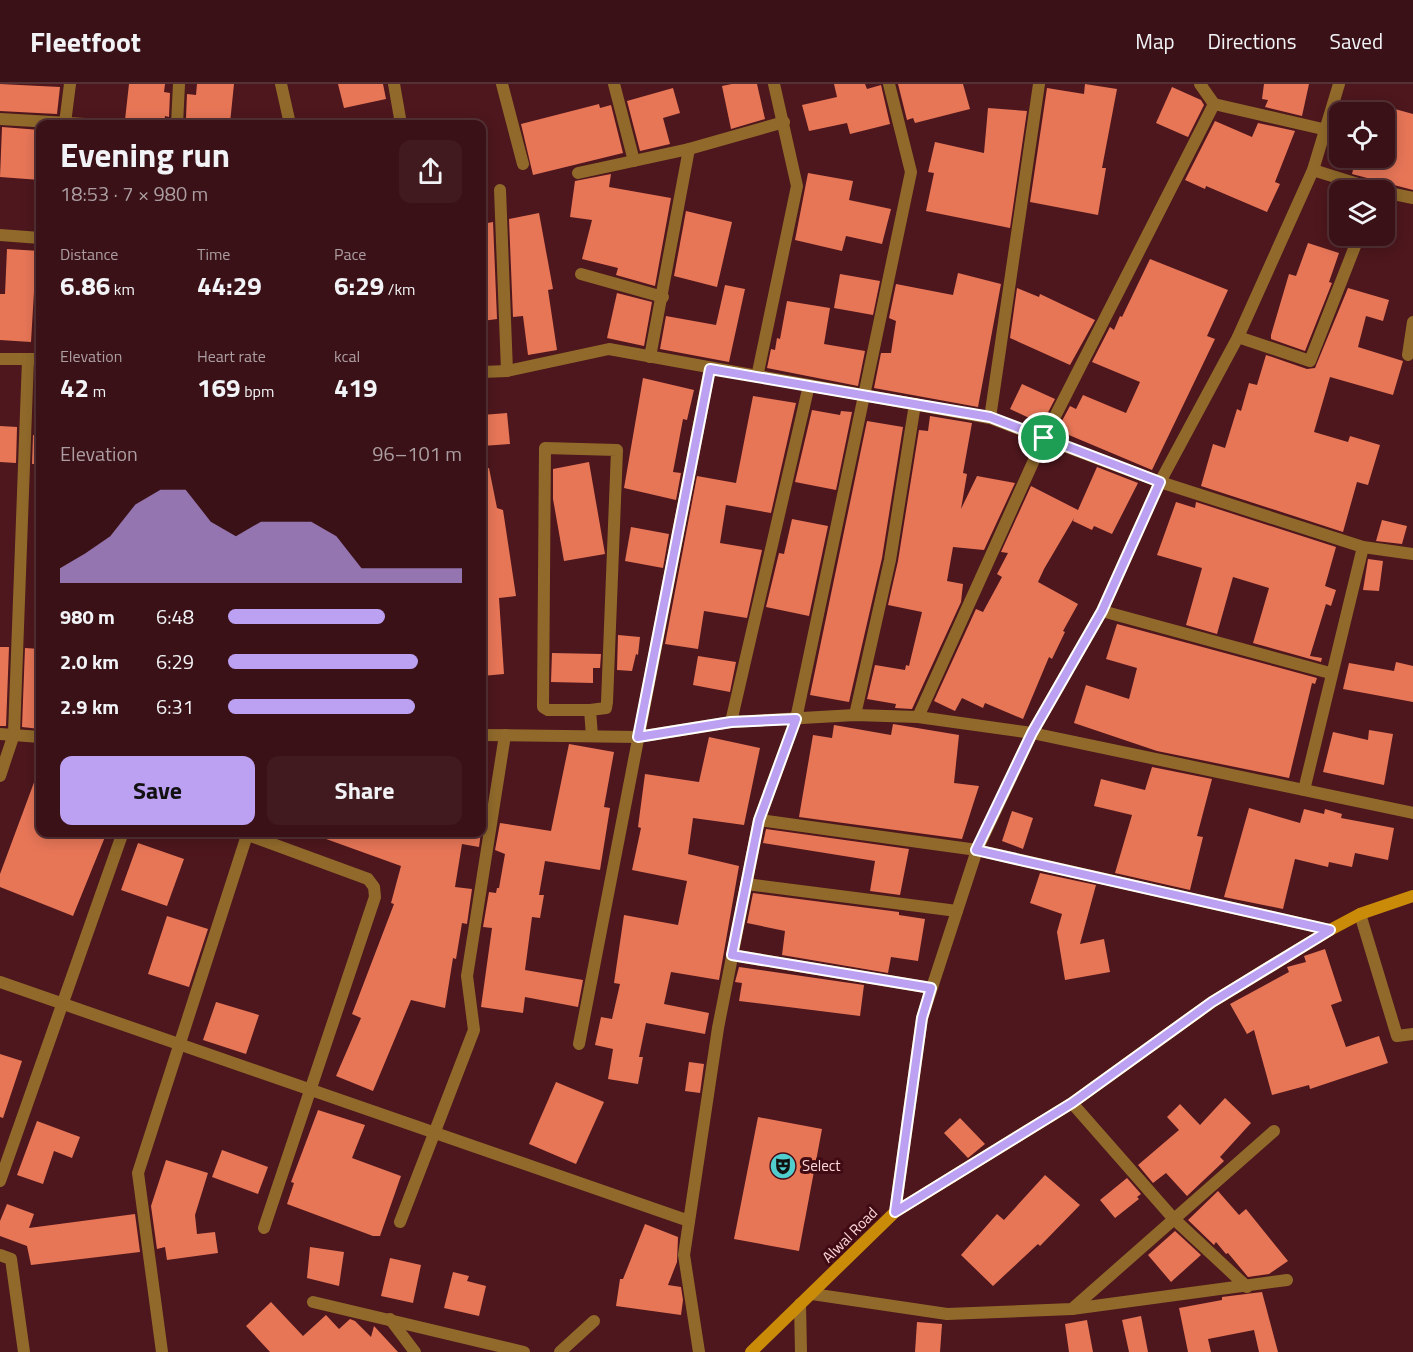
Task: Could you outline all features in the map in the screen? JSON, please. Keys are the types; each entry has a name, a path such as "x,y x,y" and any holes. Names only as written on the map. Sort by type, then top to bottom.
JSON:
{"main road":[{"name":"Alwal Road","path":"751,1352 895,1212 1072,1103 1212,1002 1330,930 1360,914 1413,896"}],"street":[{"path":"65,120 70,84"},
{"path":"177,120 180,84"},
{"path":"281,84 289,120"},
{"path":"394,84 400,120"},
{"path":"502,84 524,164"},
{"path":"614,84 634,161"},
{"path":"757,377 797,186 774,84"},
{"path":"699,1352 684,1255 718,1028 759,820 796,719 866,396 911,172 889,84"},
{"path":"990,417 1039,84"},
{"path":"1200,84 1214,104 1327,130"},
{"path":"895,1212 922,1018 976,850 1032,733 1102,611 1160,482 1238,337 1313,170 1327,130 1339,84"},
{"path":"918,717 1044,438 1214,104"},
{"path":"0,119 36,121"},
{"path":"578,173 689,149 784,122"},
{"path":"650,357 689,149"},
{"path":"1313,170 1345,180"},
{"path":"500,190 507,371"},
{"path":"1395,194 1413,198"},
{"path":"0,235 36,238"},
{"path":"1238,337 1310,361 1355,246"},
{"path":"581,274 663,297"},
{"path":"1408,355 1413,322"},
{"path":"486,372 507,371 609,349 710,369 990,417 1160,482 1362,547 1413,554"},
{"path":"0,358 34,359 14,734 0,776"},
{"path":"579,1044 710,369"},
{"path":"731,722 808,385"},
{"path":"855,715 890,560 915,404"},
{"path":"545,448 617,450 607,702 606,708 590,710 548,710 543,707 545,448"},
{"path":"1304,790 1330,673 1362,547"},
{"path":"1102,611 1330,673"},
{"path":"590,710 592,736"},
{"path":"486,735 638,737 731,722 855,715 918,717 1032,733 1413,813"},
{"path":"0,734 36,737"},
{"path":"400,1222 474,1029 467,976 505,735"},
{"path":"759,820 976,850 1330,930"},
{"path":"0,1181 121,837"},
{"path":"162,1352 138,1173 247,837"},
{"path":"256,837 368,879 374,887 375,897 264,1228"},
{"path":"746,884 957,911"},
{"path":"1360,914 1397,1036 1413,1034"},
{"path":"732,955 931,988"},
{"path":"0,982 689,1221"},
{"path":"1072,1103 1173,1218 1247,1287"},
{"path":"1072,1309 1274,1131"},
{"path":"0,1255 11,1259 24,1352"},
{"path":"812,1294 947,1314 1072,1309 1287,1280"},
{"path":"313,1302 524,1352"},
{"path":"800,1304 801,1352"},
{"path":"390,1319 415,1352"},
{"path":"560,1352 594,1321"}],"building":[{"path":"0,84 60,87 57,114 0,111"},
{"path":"129,84 165,84 164,92 170,93 169,117 165,116 164,120 125,120"},
{"path":"197,84 234,84 230,120 186,118 187,94 196,95"},
{"path":"338,84 383,84 386,99 344,108"},
{"path":"757,84 765,119 731,129 722,86"},
{"path":"834,84 865,84 867,89 881,85 890,124 850,134 847,123 809,131 802,105 837,97"},
{"path":"898,84 963,84 970,109 915,123 913,118 907,120"},
{"path":"1085,84 1117,89 1102,168 1106,168 1098,215 1030,202 1047,88 1084,94"},
{"path":"1264,84 1309,84 1302,116 1265,107 1268,100 1262,99"},
{"path":"1172,87 1201,100 1204,105 1188,137 1156,123"},
{"path":"673,88 680,113 663,118 670,144 640,151 627,101"},
{"path":"599,104 600,108 611,105 623,153 533,175 521,124"},
{"path":"988,108 1027,111 1010,228 926,211 934,173 928,172 935,142 984,153"},
{"path":"1395,109 1413,114 1413,190 1395,185 1395,180 1375,180 1352,174 1354,168 1395,168"},
{"path":"1215,121 1252,137 1258,123 1295,131 1275,182 1280,184 1267,212 1206,186 1205,189 1185,180"},
{"path":"2,127 36,130 36,180 0,177"},
{"path":"808,173 853,181 849,200 891,209 882,244 846,236 842,251 795,240"},
{"path":"611,174 609,187 671,198 655,286 616,275 618,268 582,259 592,220 570,217 575,181"},
{"path":"686,211 732,222 717,287 674,276"},
{"path":"539,213 553,289 548,290 557,350 528,355 523,316 513,317 509,219"},
{"path":"493,222 497,319 486,320 486,223"},
{"path":"1308,243 1339,253 1329,282 1332,283 1305,351 1271,339 1271,335 1289,274 1296,276"},
{"path":"7,249 36,251 36,292 34,292 31,342 0,340 0,294 5,294"},
{"path":"1150,259 1228,290 1207,336 1215,339 1152,470 1057,430 1070,406 1076,409 1083,395 1126,413 1140,382 1092,362 1110,327 1114,330 1120,316 1122,317"},
{"path":"958,273 1001,284 978,407 874,388 881,353 891,353 896,321 889,318 896,284 953,295"},
{"path":"840,274 880,281 873,315 834,308"},
{"path":"725,285 745,289 729,362 660,349 666,316 716,325"},
{"path":"1017,288 1039,297 1040,294 1095,320 1070,365 1010,338"},
{"path":"1348,288 1389,300 1383,321 1366,316 1358,347 1403,361 1393,395 1330,377 1314,432 1348,442 1350,436 1380,445 1368,485 1357,482 1343,532 1201,486 1213,444 1225,448 1237,409 1241,411 1249,383 1257,385 1266,355 1307,369 1315,368"},
{"path":"617,293 652,302 644,346 607,338"},
{"path":"787,301 830,308 824,344 865,351 858,386 767,368 771,349 775,350 777,338 780,339"},
{"path":"643,378 694,390 687,420 683,419 673,472 681,473 676,500 624,488"},
{"path":"1022,384 1055,399 1042,424 1010,409"},
{"path":"753,396 796,403 771,513 726,505 720,543 762,550 747,618 704,611 698,649 665,644 697,476 736,483"},
{"path":"812,410 840,415 841,411 852,412 836,490 795,482"},
{"path":"507,413 510,444 486,446 486,415"},
{"path":"930,416 972,423 963,473 967,474 961,509 977,476 1015,483 984,550 953,547 947,581 963,584 961,602 912,709 895,708 896,704 867,699 875,665 905,670 906,665 909,666 922,612 888,605 898,561 919,430 928,431"},
{"path":"867,421 903,427 882,558 849,702 810,695"},
{"path":"0,426 17,427 16,463 0,462"},
{"path":"33,435 36,435 36,464 32,464"},
{"path":"589,462 605,554 564,561 553,499 553,469"},
{"path":"1097,467 1138,483 1112,534 1094,526 1092,530 1073,521 1074,518 1044,569 1038,582 1078,604 1063,631 1065,632 1052,659 1049,657 1023,719 985,703 983,708 962,698 955,711 934,701 976,609 983,612 1002,577 997,574 1008,553 1001,552 1031,486 1078,510"},
{"path":"486,468 489,468 497,508 503,510 516,596 499,598 504,674 486,676"},
{"path":"1176,502 1195,508 1196,502 1336,547 1325,586 1336,590 1331,606 1326,604 1310,656 1322,658 1321,662 1253,643 1269,588 1233,577 1217,634 1186,625 1202,568 1157,555"},
{"path":"792,519 828,526 809,616 766,607 779,553 784,554"},
{"path":"1382,520 1407,526 1402,544 1376,541"},
{"path":"631,527 669,534 663,568 625,561"},
{"path":"1368,559 1383,561 1379,591 1363,590"},
{"path":"1117,624 1317,678 1315,684 1312,683 1289,778 1157,751 1074,723 1086,685 1129,699 1137,668 1106,659"},
{"path":"618,635 640,637 638,655 636,654 632,671 617,670"},
{"path":"0,647 9,647 6,726 0,726"},
{"path":"25,648 36,649 36,729 22,727"},
{"path":"552,653 601,654 600,668 593,668 593,683 551,682"},
{"path":"698,656 736,662 730,692 693,685"},
{"path":"1396,662 1413,666 1413,702 1343,689 1349,663 1394,671"},
{"path":"893,724 959,735 954,783 979,786 962,839 799,817 813,735 832,738 834,725 891,735"},
{"path":"1369,730 1393,734 1384,785 1323,772 1333,732 1368,740"},
{"path":"709,737 760,748 744,825 693,818 688,854 739,866 719,980 671,972 664,1004 709,1013 705,1034 646,1023 639,1057 643,1057 638,1084 608,1079 613,1049 595,1045 601,1017 612,1019 620,984 614,983 624,915 678,925 687,881 632,870 641,828 638,827 645,774 699,782"},
{"path":"569,744 614,752 604,807 610,808 600,870 545,861 539,895 544,895 540,918 532,917 525,970 583,980 578,1007 525,997 523,1013 481,1007 492,928 483,927 489,892 496,893 499,888 505,854 495,850 500,823 551,831"},
{"path":"1152,767 1212,779 1197,836 1203,837 1190,890 1115,873 1132,815 1094,806 1101,779 1145,790"},
{"path":"36,777 36,837 105,837 73,916 0,887 0,874"},
{"path":"1249,808 1300,823 1304,809 1324,814 1325,809 1342,814 1341,818 1394,828 1388,860 1355,853 1352,867 1329,862 1328,867 1295,859 1283,909 1224,897"},
{"path":"1012,811 1033,818 1023,849 1002,841"},
{"path":"766,829 909,849 900,895 870,891 875,861 763,843"},
{"path":"321,837 480,837 479,847 462,844 455,887 472,889 467,924 462,923 456,959 453,958 445,1008 411,1000 373,1091 336,1076 361,1018 352,1014 394,904 391,903 401,866"},
{"path":"138,843 184,859 167,906 121,890"},
{"path":"1040,873 1096,885 1080,944 1104,939 1110,972 1065,980 1057,932 1062,914 1030,903"},
{"path":"753,893 899,912 899,915 925,919 918,961 891,957 888,973 782,955 785,931 747,923"},
{"path":"167,916 208,929 189,987 148,974"},
{"path":"1325,949 1342,1001 1331,1005 1346,1047 1379,1036 1388,1063 1310,1089 1309,1085 1272,1095 1254,1030 1247,1034 1230,1004 1289,972 1287,967 1306,962 1304,956"},
{"path":"739,967 864,985 860,1016 739,1001 742,983 735,982"},
{"path":"216,1002 259,1015 246,1054 203,1040"},
{"path":"0,1054 22,1061 3,1118 0,1117"},
{"path":"689,1062 704,1064 700,1093 685,1091"},
{"path":"556,1082 604,1102 576,1164 529,1144"},
{"path":"1225,1098 1251,1123 1220,1157 1224,1161 1187,1196 1166,1173 1153,1183 1138,1165 1179,1130 1167,1117 1180,1104 1200,1125"},
{"path":"318,1110 365,1125 352,1158 401,1176 380,1236 373,1236 287,1204 294,1183 291,1182"},
{"path":"758,1117 822,1129 799,1251 734,1239"},
{"path":"960,1118 985,1144 968,1158 944,1133"},
{"path":"37,1121 80,1137 72,1158 54,1151 43,1184 17,1175"},
{"path":"222,1150 268,1167 258,1194 212,1177"},
{"path":"166,1160 208,1173 195,1215 197,1234 215,1232 218,1253 167,1260 165,1247 157,1249 151,1206"},
{"path":"1045,1175 1080,1205 1040,1246 1038,1244 993,1286 961,1255 997,1214 1004,1220"},
{"path":"1127,1178 1141,1194 1137,1197 1139,1199 1115,1218 1100,1200"},
{"path":"1218,1191 1239,1215 1246,1209 1288,1261 1269,1274 1248,1277 1228,1253 1226,1254 1216,1242 1214,1245 1188,1220"},
{"path":"7,1204 34,1214 29,1228 135,1214 140,1252 31,1265 27,1246 0,1236 0,1221"},
{"path":"645,1224 678,1237 677,1262 668,1285 681,1287 683,1300 681,1315 616,1306 620,1279 623,1279"},
{"path":"1175,1231 1201,1255 1171,1282 1148,1255"},
{"path":"310,1247 344,1252 339,1286 307,1278"},
{"path":"390,1258 421,1265 413,1303 381,1296"},
{"path":"453,1272 469,1276 467,1281 486,1286 479,1316 444,1308"},
{"path":"1262,1292 1278,1352 1259,1352 1254,1330 1208,1339 1211,1352 1188,1352 1179,1308 1222,1300 1222,1297"},
{"path":"271,1302 303,1336 326,1315 339,1329 350,1319 371,1337 374,1326 398,1352 270,1352 246,1326"},
{"path":"1141,1316 1148,1352 1129,1352 1122,1320"},
{"path":"1087,1320 1093,1352 1069,1352 1065,1324"},
{"path":"917,1322 942,1324 940,1352 915,1352"}],"place":[{"name":"Select","path":"783,1166"}],"route":[{"path":"710,369 990,417 1044,438 1160,482 1102,611 1032,733 976,850 1330,930 1212,1002 1072,1103 895,1212 922,1018 931,988 732,955 759,820 796,719 731,722 638,737 710,369"}]}
